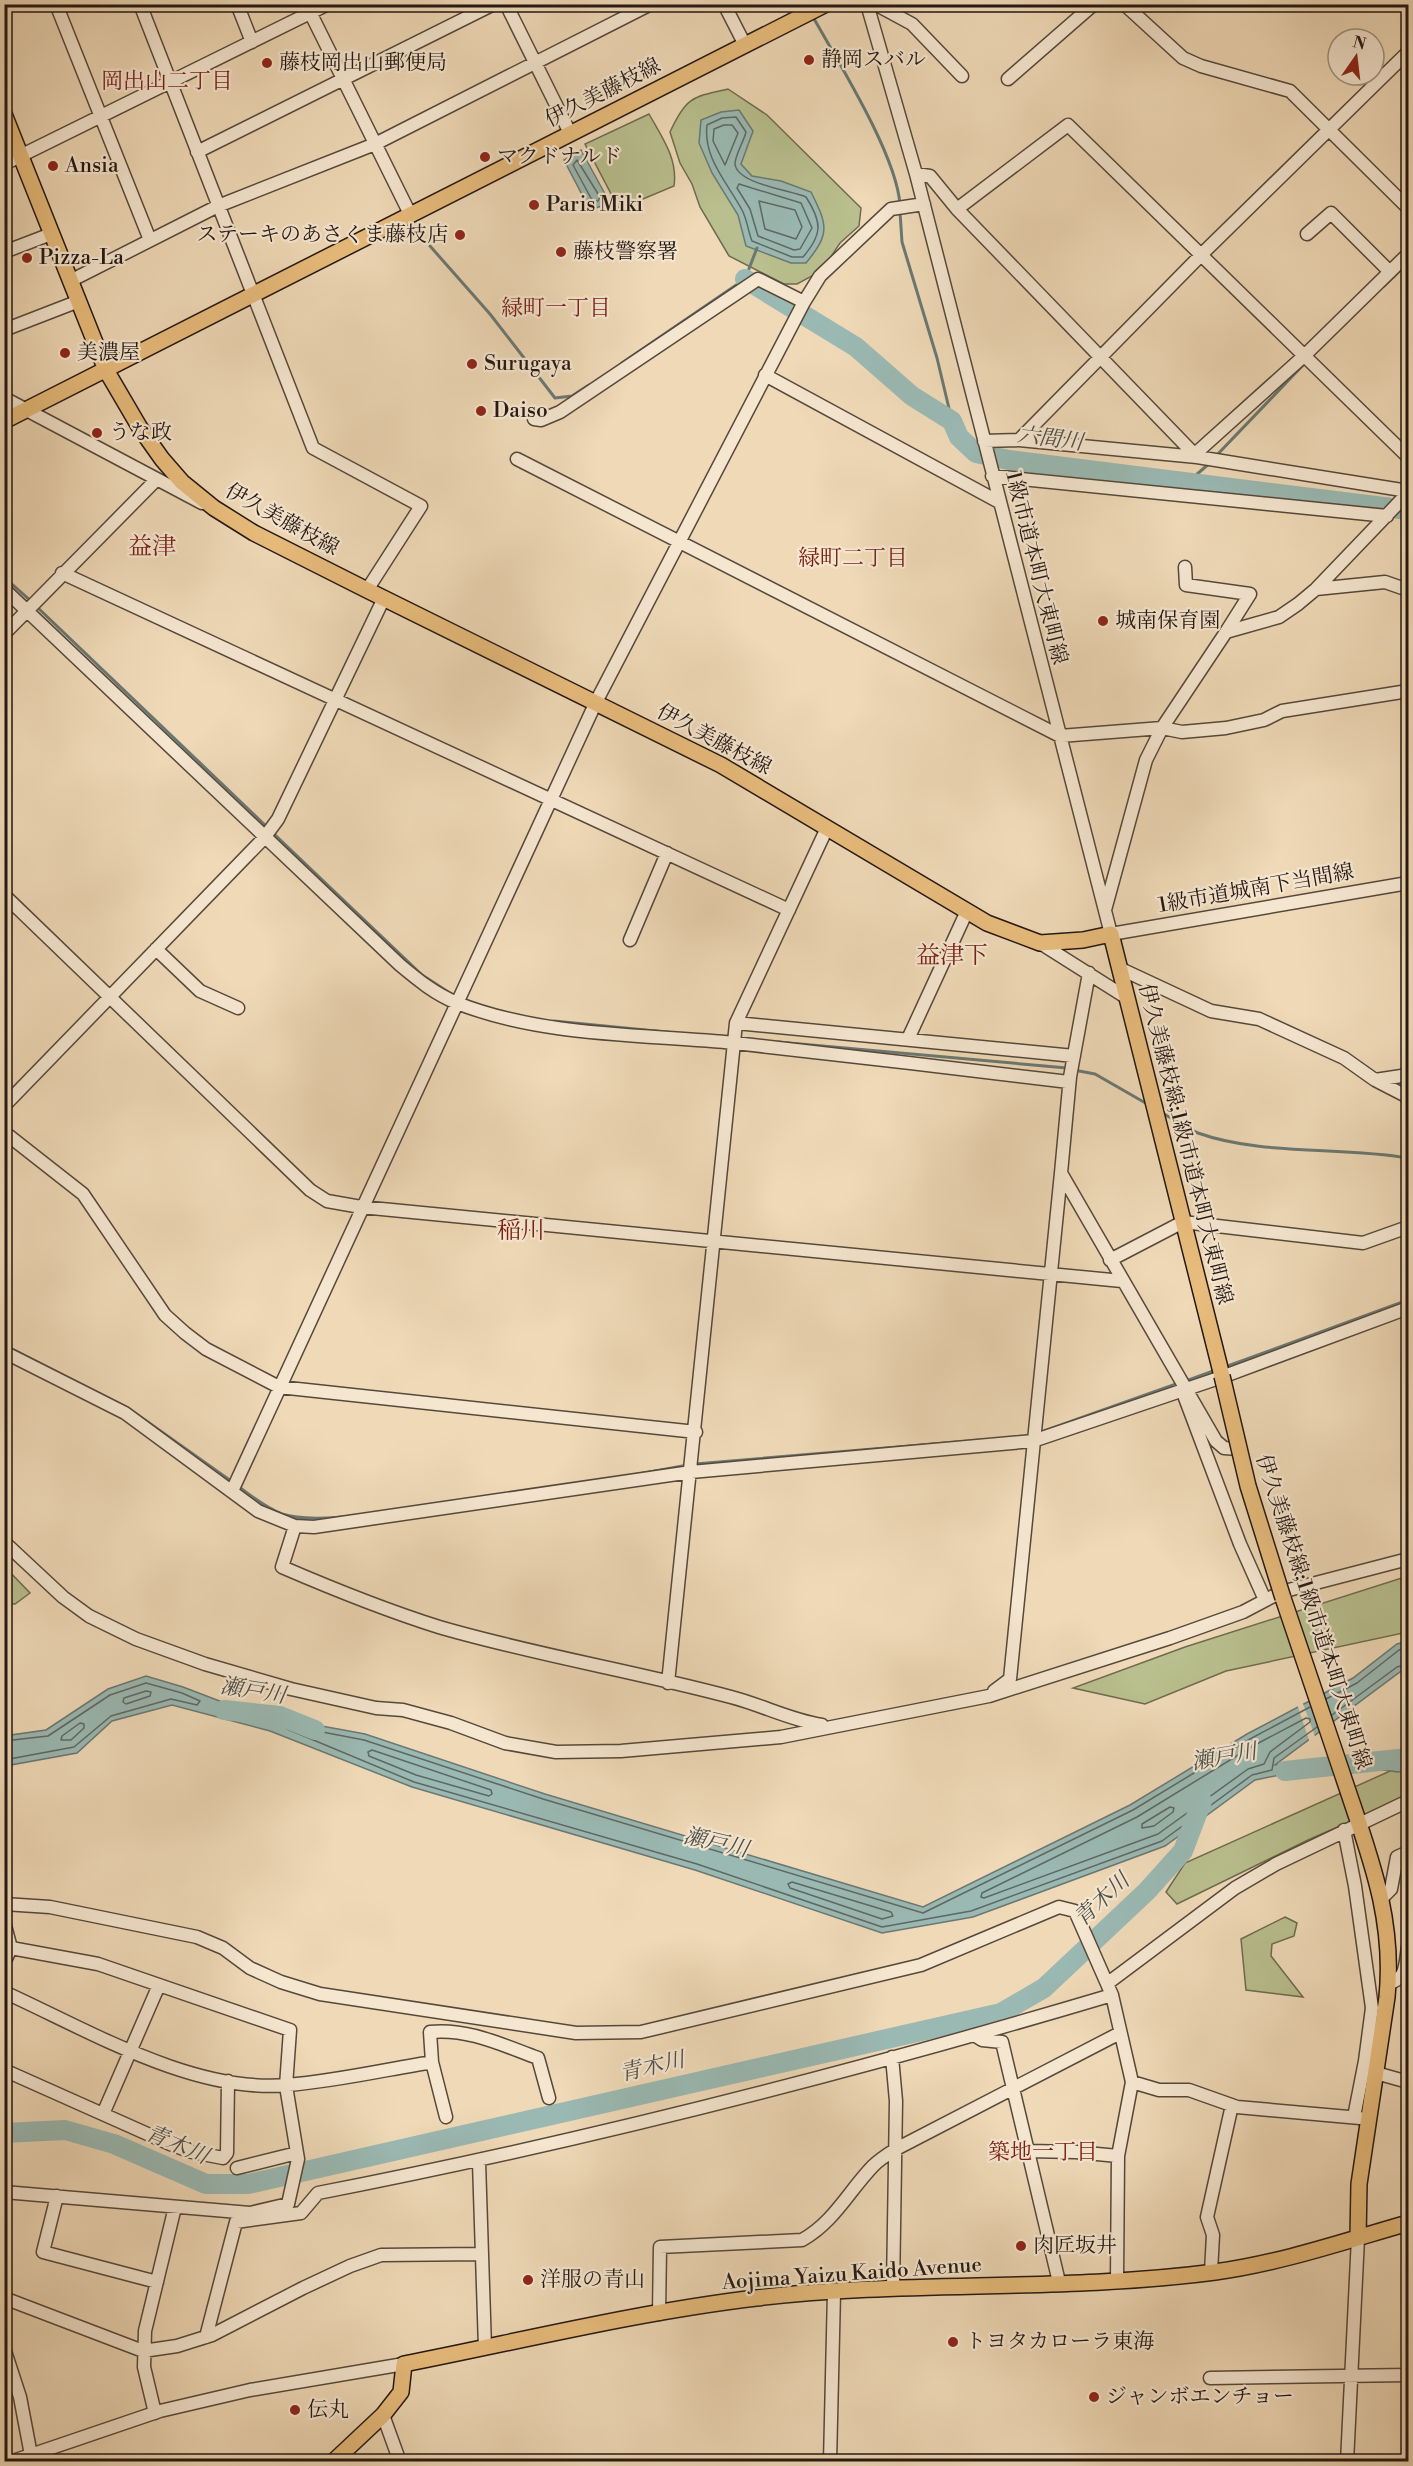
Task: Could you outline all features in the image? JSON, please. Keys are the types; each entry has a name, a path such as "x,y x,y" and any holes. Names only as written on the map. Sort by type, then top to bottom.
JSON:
{"main road":[{"name":"伊久美藤枝線","path":"824,5 804,11 745,45 106,370 140,428 182,482 214,508 254,533 720,765 987,923 1040,943 1083,940 1111,934"},
{"path":"4,114 106,370 4,421"},
{"name":"伊久美藤枝線;1級市道本町大東町線","path":"1111,934 1240,1449 1281,1592 1383,1897 1390,1966 1389,1983 1359,2184 1358,2238"},
{"name":"Aojima Yaizu Kaido Avenue","path":"404,2364 659,2314 756,2298 893,2289 1117,2280 1210,2272 1262,2263 1408,2223"},
{"path":"333,2462 383,2415 401,2392 404,2364"}],"street":[{"path":"56,4 150,240"},
{"path":"140,4 313,448 421,506 367,590"},
{"path":"237,4 252,42"},
{"path":"4,164 101,119 252,42 308,9 328,4"},
{"path":"197,152 344,81 494,4"},
{"path":"506,4 570,133"},
{"path":"70,280 218,206 375,144 651,4"},
{"path":"724,4 745,45"},
{"name":"1級市道本町大東町線","path":"867,4 924,204 1111,934"},
{"path":"875,4 912,24 962,76"},
{"path":"1008,79 1094,4"},
{"path":"1125,4 1183,58 1201,66 1290,91 1408,208"},
{"path":"308,9 411,216"},
{"path":"1019,440 1202,254 1408,52"},
{"path":"957,209 1068,125 1408,457"},
{"path":"916,174 930,176 957,209 1196,456"},
{"path":"231,1491 596,702 804,302 820,276 891,209 924,204"},
{"path":"1307,234 1331,213 1390,272"},
{"path":"4,252 51,234"},
{"path":"1196,456 1305,355 1408,254"},
{"path":"534,419 541,420 560,412 758,279 804,302"},
{"path":"4,330 79,301"},
{"path":"765,375 999,502"},
{"path":"4,398 156,480 214,508"},
{"path":"984,441 1019,440 1196,456 1408,492"},
{"path":"517,459 1060,736 1162,728 1182,732 1226,728 1264,720 1282,711 1408,691"},
{"path":"992,476 1387,516"},
{"path":"4,634 156,480"},
{"path":"1226,632 1280,617 1316,589 1408,492"},
{"path":"1105,911 1146,760 1162,728 1250,594 1186,585 1185,567"},
{"path":"62,573 789,910"},
{"path":"1316,589 1385,582 1408,590"},
{"path":"4,589 400,965 429,988 456,1002 513,1019 555,1027 734,1043 1069,1080"},
{"path":"4,1106 264,838 278,819 384,598"},
{"path":"668,1683 696,1432 736,1023 827,828"},
{"path":"630,940 667,853"},
{"name":"1級市道城南下当間線","path":"1111,934 1408,883"},
{"path":"4,895 310,1190 327,1201 361,1207 1122,1281"},
{"path":"908,1039 967,911"},
{"path":"1040,943 1126,998"},
{"path":"156,949 200,991 238,1008"},
{"path":"1120,969 1211,1011 1259,1019 1344,1058 1375,1080 1408,1097"},
{"path":"989,1696 1010,1679 1069,1080 1089,973"},
{"path":"736,1023 1074,1056"},
{"path":"1375,1080 1408,1075"},
{"path":"4,1132 83,1194 165,1315 206,1348 279,1387 696,1432"},
{"path":"1061,1173 1216,1441 1224,1448 1240,1449"},
{"path":"1110,1260 1183,1222 1363,1243 1408,1227"},
{"path":"4,1352 125,1413 258,1511 295,1526 314,1527 691,1472 1033,1441 1222,1377 1408,1308"},
{"path":"1185,1388 1186,1405 1264,1600"},
{"path":"295,1526 282,1567 346,1594 439,1627 732,1697 805,1722 829,1726"},
{"path":"4,1542 63,1597 89,1616 136,1640 205,1664 291,1689 376,1708 403,1710 451,1723 505,1743 556,1752 621,1750 781,1737 989,1696 1243,1612 1281,1592 1408,1559"},
{"path":"206,2337 236,2222 301,2213 318,2193 479,2162 739,2098 974,2035 1110,1989 1235,1888 1359,1822 1408,1802"},
{"path":"1344,1830 1359,1908 1372,2008 1354,2117"},
{"path":"1383,1897 1391,1889 1397,1857 1408,1852"},
{"path":"4,1904 50,1907 197,1937 223,1948 250,1968 320,1994 576,2033 602,2034 641,2032 921,1965 1059,1907 1075,1911 1110,1989 1132,2082 1118,2156 1117,2280"},
{"path":"4,1922 11,1948 4,1962"},
{"path":"1389,1983 1400,1980 1403,1976 1408,1947"},
{"path":"4,2192 250,2213 288,2204 297,2156 286,2086 290,2030 98,1964 11,1948"},
{"path":"103,2114 159,1984"},
{"path":"4,1992 130,2049 196,2074 228,2081 286,2086 432,2062"},
{"path":"446,2117 432,2062 430,2032 449,2030 482,2037 538,2058 549,2098"},
{"path":"659,2314 660,2247 802,2240 819,2230 839,2210 874,2166 896,2149 1120,2033"},
{"path":"974,2035 982,2040 1002,2042 1059,2282"},
{"path":"892,2057 896,2074 893,2289"},
{"path":"4,2070 192,2152 223,2158 226,2154 228,2081"},
{"path":"1376,2073 1408,2082"},
{"path":"1132,2082 1159,2090 1189,2090 1232,2105 1370,2119"},
{"path":"1210,2272 1213,2235 1207,2217 1232,2105"},
{"path":"1028,2151 1118,2156"},
{"path":"237,2168 297,2156"},
{"path":"479,2162 485,2348"},
{"path":"57,2196 43,2252 157,2282"},
{"path":"155,2413 144,2367 143,2351 145,2331 175,2207"},
{"path":"1347,2462 1358,2238"},
{"path":"4,2298 143,2351 177,2346 206,2337 350,2266 381,2255 481,2254"},
{"path":"830,2462 834,2292"},
{"path":"5,2353 20,2397 22,2459 155,2413 250,2391 404,2364"},
{"path":"1210,2378 1408,2374"},
{"path":"383,2415 400,2462"}],"green space":[{"path":"728,89 767,115 861,208 859,226 840,243 826,264 812,276 797,284 784,284 729,256 700,207 692,184 680,163 670,132 681,112 686,105 698,97"},
{"path":"649,114 671,157 675,176 674,186 619,209 585,144"},
{"path":"4,1566 30,1593 15,1604 5,1604"},
{"path":"1408,1576 1408,1632 1226,1671 1145,1704 1073,1688 1185,1647"},
{"path":"1408,1763 1408,1796 1308,1840 1177,1904 1166,1892 1185,1863"},
{"path":"1285,1917 1297,1923 1294,1936 1272,1944 1271,1956 1303,1997 1246,1990 1241,1939"}],"water":[{"path":"739,110 753,131 741,164 752,176 781,181 811,192 821,213 823,237 806,263 791,263 746,246 738,215 712,173 699,143 701,120 721,112"},
{"path":"581,150 610,203 590,210 564,160"},
{"path":"1408,1641 1408,1669 1400,1672 1275,1765 1307,1761 1310,1769 1255,1780 1165,1846 973,1917 882,1933 695,1870 412,1787 270,1731 172,1705 112,1721 77,1753 5,1766 4,1736 46,1730 108,1689 146,1676 183,1687 251,1713 365,1734 545,1794 923,1907 1130,1805 1247,1734 1353,1678 1397,1644"},
{"path":"1408,1752 1408,1770 1398,1772 1345,1765 1342,1760 1390,1757"}],"pier":[{"path":"1302,1701 1316,1739 1310,1743 1297,1704"}],"waterway":[{"path":"813,17 878,136 889,161 900,205"},
{"path":"900,212 902,242 937,358 952,421"},
{"path":"430,246 490,314 555,398 572,396 589,385"},
{"path":"622,363 745,279 757,248"},
{"path":"1384,286 1408,263"},
{"name":"六間川","path":"745,279 856,347 912,396 952,421 959,437 976,453 1009,460 1408,510"},
{"path":"1215,457 1306,362"},
{"path":"1188,482 1211,462"},
{"path":"4,577 32,602"},
{"path":"37,607 268,828"},
{"path":"273,833 422,975 453,995"},
{"path":"554,1021 676,1033"},
{"path":"778,1042 1067,1068"},
{"path":"1074,1070 1095,1074 1149,1105"},
{"path":"1162,1113 1198,1133 1248,1145 1382,1154 1408,1158"},
{"path":"1225,1367 1408,1300"},
{"path":"14,1350 128,1408 231,1481"},
{"path":"1186,1381 1216,1370"},
{"path":"1044,1431 1179,1383"},
{"path":"695,1464 981,1440"},
{"path":"633,1475 688,1465"},
{"path":"239,1487 270,1509 298,1517 316,1518 378,1513 433,1504"},
{"name":"瀬戸川","path":"224,1710 280,1716 315,1730"},
{"name":"瀬戸川","path":"1285,1771 1408,1758"},
{"name":"青木川","path":"4,2133 65,2130 114,2144 206,2184 248,2184 1001,2013 1044,1988 1147,1891 1183,1851 1202,1801"}],"place":[{"name":"静岡スバル","path":"809,60"},
{"name":"藤枝岡出山郵便局","path":"267,63"},
{"name":"マクドナルド","path":"485,157"},
{"name":"Ansia","path":"53,166"},
{"name":"Paris Miki","path":"534,205"},
{"name":"ステーキのあさくま藤枝店","path":"460,235"},
{"name":"藤枝警察署","path":"561,252"},
{"name":"Pizza-La","path":"27,258"},
{"name":"美濃屋","path":"65,353"},
{"name":"Surugaya","path":"472,364"},
{"name":"Daiso","path":"481,411"},
{"name":"うな政","path":"97,433"},
{"name":"城南保育園","path":"1103,621"},
{"name":"肉匠坂井","path":"1021,2246"},
{"name":"洋服の青山","path":"528,2280"},
{"name":"トヨタカローラ東海","path":"953,2342"},
{"name":"ジャンボエンチョー","path":"1094,2397"},
{"name":"伝丸","path":"295,2410"}],"district":[{"name":"岡出山二丁目","path":"167,81"},
{"name":"緑町一丁目","path":"556,308"},
{"name":"益津","path":"152,547"},
{"name":"緑町二丁目","path":"853,558"},
{"name":"益津下","path":"952,956"},
{"name":"稲川","path":"521,1231"},
{"name":"築地一丁目","path":"1043,2152"}]}
